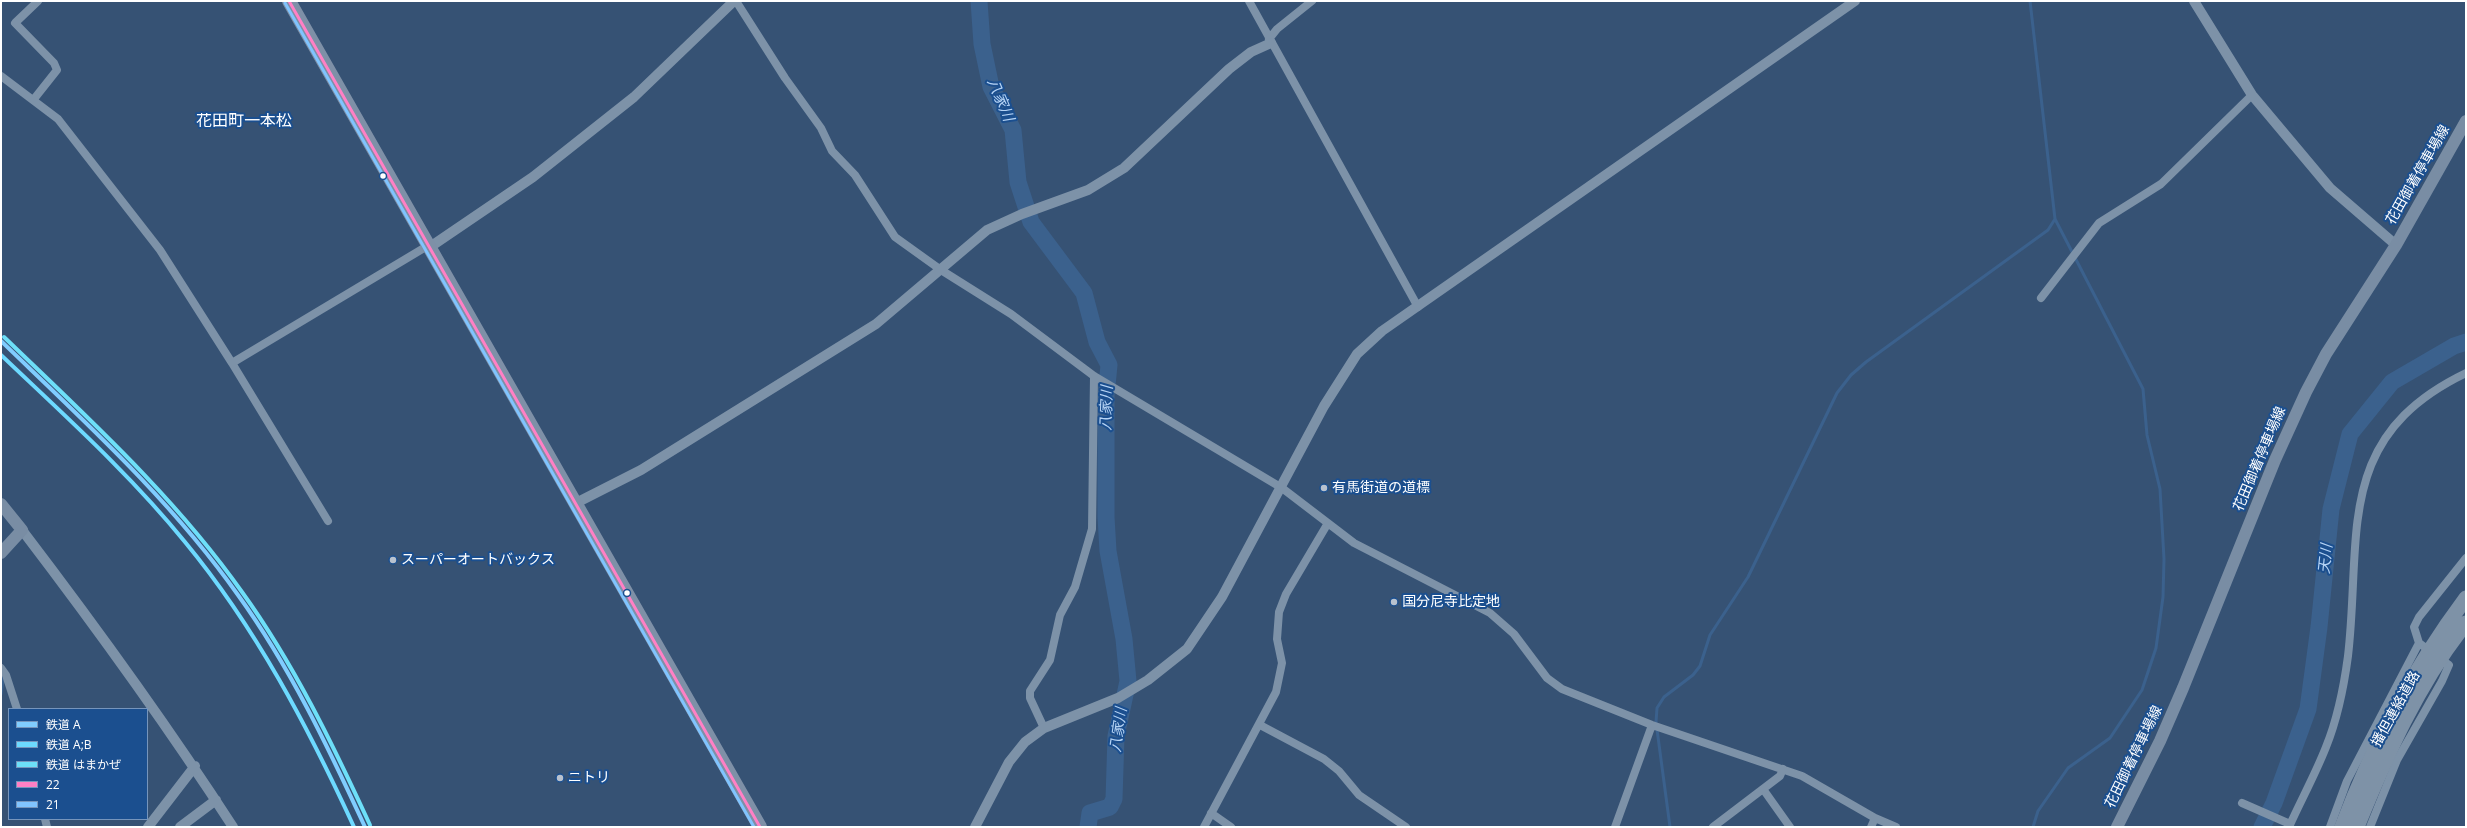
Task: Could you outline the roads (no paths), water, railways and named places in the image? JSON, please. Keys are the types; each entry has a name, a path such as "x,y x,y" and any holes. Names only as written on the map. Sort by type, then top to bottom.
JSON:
{"highway":[{"path":"289,1 760,827"},
{"name":"播但連絡道路","path":"2342,827 2363,773 2385,725 2438,635 2466,598"},
{"name":"播但連絡道路","path":"2357,827 2398,733 2421,691 2466,623"}],"main road":[{"name":"花田御着停車場線","path":"2117,827 2180,694 2275,460 2306,392 2326,354 2396,244 2466,121"},
{"path":"1,504 22,530 1,552"}],"street":[{"path":"34,99 57,70 54,63 14,23 38,1"},
{"path":"232,363 429,246 534,176 634,97 735,1 821,128 832,151 855,174 895,237 941,270 1011,314 1094,376 1282,488 1354,543 1490,613 1514,634 1547,678 1562,689 1652,725 1802,776 1875,818 1896,827"},
{"path":"1249,1 1418,307"},
{"path":"576,503 641,470 876,324 987,230 1022,214 1088,190 1124,168 1229,69 1251,52 1270,41 1277,29 1312,1"},
{"path":"975,827 1009,762 1025,742 1044,728 1118,698 1148,680 1186,649 1222,597 1282,488 1324,406 1357,354 1382,331 1855,1"},
{"path":"2194,1 2252,96 2330,188 2396,244"},
{"path":"1,76 34,99 58,119 160,250 232,363 328,521"},
{"path":"2041,298 2099,223 2161,184 2252,96"},
{"path":"2242,803 2289,826 2326,746 2340,698 2348,656 2354,550 2360,502 2370,466 2389,430 2419,400 2445,382 2466,372"},
{"path":"1044,728 1030,698 1030,691 1050,660 1060,615 1075,588 1092,528 1094,376"},
{"path":"1204,827 1260,725 1276,692 1282,663 1278,639 1279,612 1286,594 1328,523"},
{"path":"22,530 113,649 194,766 233,827"},
{"path":"2370,827 2397,760 2442,681 2449,665 2419,643 2414,627 2419,617 2466,558"},
{"path":"2330,827 2347,781 2419,643"},
{"path":"1,668 6,675 17,708"},
{"path":"1260,725 1324,759 1339,771 1359,795 1406,827"},
{"path":"1615,827 1652,725"},
{"path":"152,826 194,766"},
{"path":"1713,827 1780,776 1784,769"},
{"path":"1763,789 1790,827"},
{"path":"180,827 216,800"},
{"path":"1211,813 1231,827"},
{"path":"1871,827 1875,818"}],"waterway":[{"name":"八家川","path":"979,1 982,44 991,87 1013,130 1018,182 1031,222 1084,293 1097,342 1109,365 1106,396 1106,517 1108,551 1124,639 1128,681 1116,736 1114,799 1110,807 1090,813 1088,827"},
{"path":"2030,1 2055,219 2143,389 2147,435 2160,489 2164,559 2163,597 2156,648 2142,690 2110,738 2068,768 2038,811 2033,827"},
{"path":"1670,827 1656,722 1657,708 1664,697 1693,675 1700,666 1710,635 1748,577 1837,393 1851,375 1866,362 2048,230 2055,219"},
{"name":"天川","path":"2262,827 2274,803 2308,709 2319,627 2331,509 2350,434 2392,382 2454,346 2466,342"},
{"path":"1,694 4,675"}],"rail line":[{"name":"はまかぜ","path":"4,337 99,428 129,459 188,523 216,557 261,619 296,676 342,765 370,825"},
{"name":"A","path":"1,341 126,462 184,526 212,560 257,622 275,650 322,737 365,827"},
{"name":"A;B","path":"1,355 96,446 142,493 164,517 211,575 258,644 279,679 318,752 354,827"}],"place":[{"name":"有馬街道の道標","path":"1324,488"},
{"name":"スーパーオートバックス","path":"393,560"},
{"name":"国分尼寺比定地","path":"1394,602"},
{"name":"ニトリ","path":"560,778"}],"district":[{"name":"花田町一本松","path":"244,121"}]}
